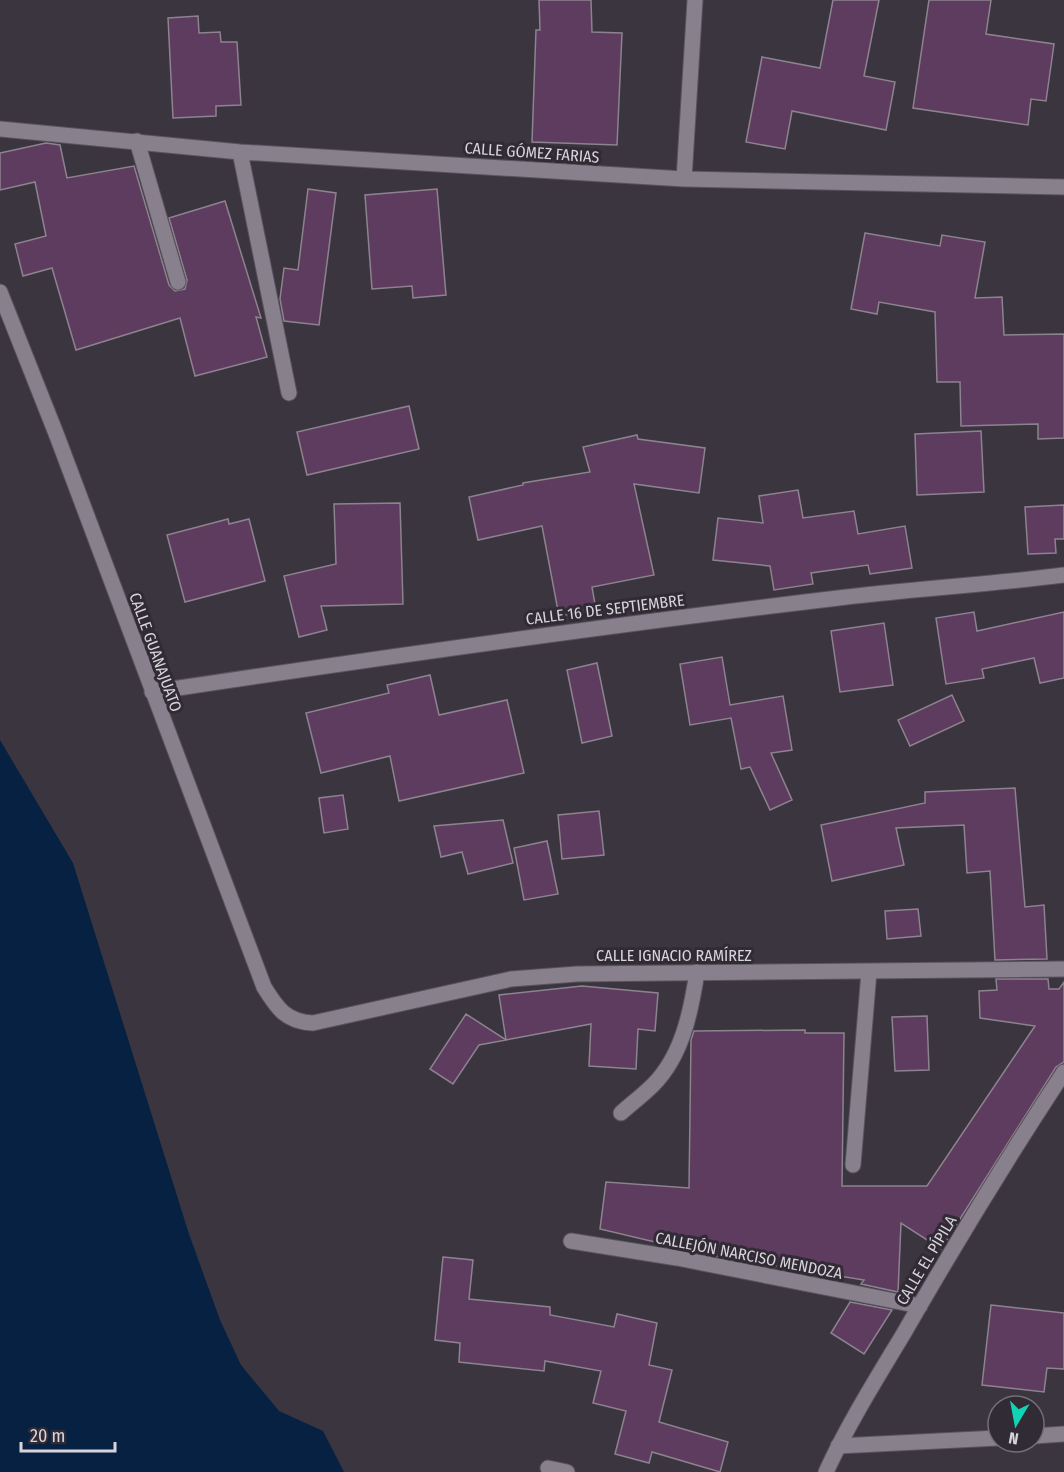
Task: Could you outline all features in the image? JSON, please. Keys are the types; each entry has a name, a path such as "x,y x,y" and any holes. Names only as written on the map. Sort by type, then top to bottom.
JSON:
{"street":[{"path":"684,179 695,0"},
{"name":"CALLE GÓMEZ FARIAS","path":"0,129 240,152 684,179 1064,187"},
{"path":"137,141 178,282"},
{"path":"240,152 289,393"},
{"name":"CALLE GUANAJUATO","path":"0,292 57,436 264,987 274,1004 290,1018"},
{"name":"CALLE 16 DE SEPTIEMBRE","path":"152,692 478,643 833,598 1002,583 1064,575"},
{"name":"CALLE IGNACIO RAMÍREZ","path":"290,1018 313,1023 511,979 577,974 1064,969"},
{"path":"621,1113 654,1085 669,1066 686,1024 698,972"},
{"path":"853,1165 869,972"},
{"name":"CALLE EL PÍPILA","path":"826,1472 838,1446 1015,1146 1064,1072"},
{"name":"CALLEJÓN NARCISO MENDOZA","path":"571,1241 676,1258 920,1306"},
{"path":"1046,1435 1064,1434"},
{"path":"838,1446 986,1439"},
{"path":"548,1468 567,1472"}],"water":[{"path":"0,740 73,863 189,1234 220,1320 241,1365 279,1411 323,1431 344,1472 0,1472"}],"building":[{"path":"539,0 591,0 592,32 622,33 617,145 532,142 536,30 540,30"},
{"path":"833,0 879,0 864,76 895,82 886,130 792,111 785,149 746,142 762,57 820,68"},
{"path":"929,0 991,0 986,34 1054,44 1046,101 1031,99 1028,125 913,108"},
{"path":"198,16 199,33 220,32 221,42 237,42 241,105 216,106 216,116 173,118 168,18"},
{"path":"46,143 60,145 67,178 134,166 169,285 175,291 185,289 187,280 169,218 225,201 261,318 256,317 267,357 195,376 180,318 76,350 52,268 23,276 15,244 46,236 35,182 0,190 0,153"},
{"path":"308,189 336,193 319,325 284,321 280,299 284,268 298,270"},
{"path":"437,189 446,295 413,298 412,286 372,289 365,195"},
{"path":"865,233 940,246 942,235 985,242 975,298 1002,297 1004,335 1064,334 1064,438 1038,439 1038,424 961,426 960,382 937,382 935,312 879,302 877,314 851,309"},
{"path":"409,406 419,449 307,475 297,432"},
{"path":"981,431 984,492 917,495 915,434"},
{"path":"637,435 638,439 705,448 699,493 634,484 654,575 592,587 596,610 559,616 542,526 478,540 469,497 523,485 523,483 590,472 583,447"},
{"path":"798,490 803,518 854,511 858,534 905,526 912,568 870,574 868,565 811,573 813,584 774,590 770,566 713,560 718,518 763,523 759,496"},
{"path":"400,503 403,604 321,606 327,630 299,637 284,576 336,564 334,504"},
{"path":"1064,505 1064,539 1055,539 1056,553 1028,554 1025,507"},
{"path":"228,519 229,524 249,519 265,581 185,602 167,535"},
{"path":"974,612 977,631 1064,612 1064,678 1040,683 1034,658 982,669 984,678 946,684 936,618"},
{"path":"884,623 893,685 840,692 831,631"},
{"path":"722,657 730,705 783,696 792,750 771,753 792,800 770,810 750,767 741,769 731,718 690,725 680,664"},
{"path":"597,663 612,736 582,743 567,670"},
{"path":"430,675 439,715 507,700 524,773 399,801 390,756 321,773 306,713 389,693 387,685"},
{"path":"952,695 964,721 910,746 898,720"},
{"path":"1015,788 1025,907 1044,905 1047,959 995,960 990,871 967,873 964,825 896,828 904,865 832,881 821,825 925,803 925,792"},
{"path":"343,795 348,829 324,833 319,798"},
{"path":"599,811 604,855 562,859 558,815"},
{"path":"503,820 513,863 468,874 462,852 441,857 434,826"},
{"path":"547,841 558,894 524,900 514,848"},
{"path":"918,909 921,936 887,939 885,911"},
{"path":"996,979 1048,979 1049,989 1059,989 1064,982 1064,1062 1056,1067 941,1249 901,1223 898,1292 861,1284 864,1280 710,1255 600,1229 606,1182 689,1188 691,1040 694,1031 805,1030 805,1033 844,1033 842,1186 927,1186 1035,1026 980,1018 979,991 997,990"},
{"path":"582,986 658,993 655,1031 638,1029 636,1069 589,1066 591,1024 506,1040 499,995"},
{"path":"466,1014 506,1040 479,1045 453,1084 430,1069"},
{"path":"927,1016 929,1070 895,1071 892,1017"},
{"path":"443,1257 473,1260 469,1299 550,1307 550,1315 614,1327 617,1314 657,1323 649,1365 672,1370 659,1422 728,1442 720,1472 652,1452 649,1463 615,1454 626,1411 593,1403 601,1371 545,1361 544,1371 459,1362 460,1343 435,1340"},
{"path":"850,1302 892,1310 864,1354 831,1333"},
{"path":"991,1305 1064,1313 1064,1369 1047,1368 1044,1392 982,1385"}]}
